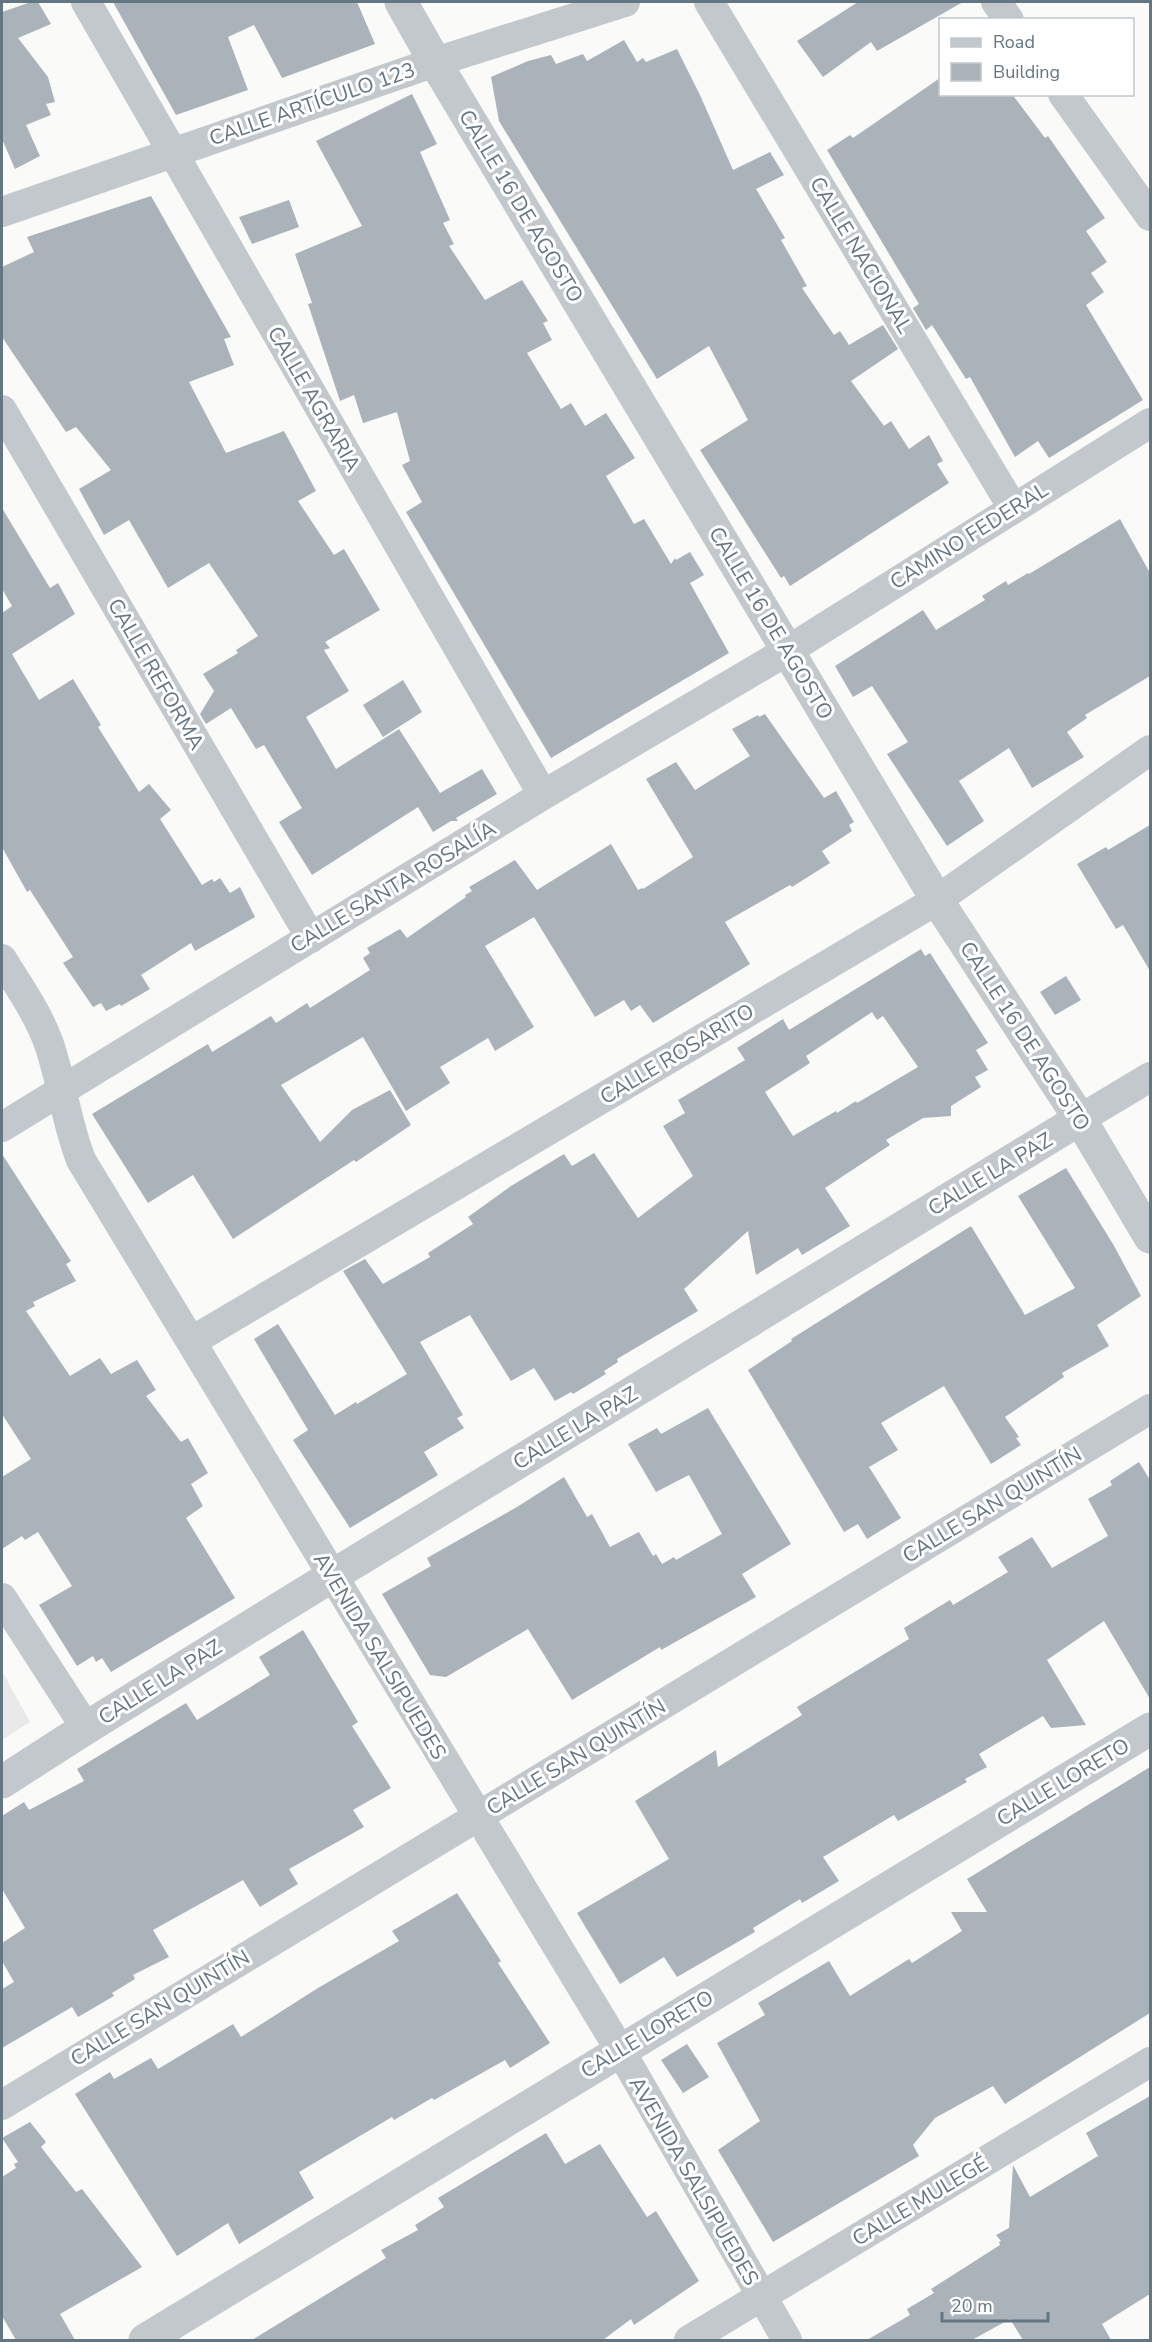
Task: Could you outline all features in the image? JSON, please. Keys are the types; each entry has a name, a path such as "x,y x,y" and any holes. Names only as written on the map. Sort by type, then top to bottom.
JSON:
{"street":[{"name":"CALLE AGRARIA","path":"86,2 543,795"},
{"name":"CALLE 16 DE AGOSTO","path":"401,2 937,900 1080,1119 1150,1237"},
{"name":"CALLE ARTÍCULO 123","path":"2,212 435,62 626,2"},
{"name":"CALLE NACIONAL","path":"709,2 1013,508"},
{"path":"996,2 1008,18"},
{"path":"1064,96 1150,216"},
{"name":"CALLE REFORMA","path":"2,410 311,938"},
{"name":"CAMINO FEDERAL","path":"787,651 1150,423"},
{"name":"CALLE SANTA ROSALÍA","path":"2,1127 543,795 787,651"},
{"name":"CALLE ROSARITO","path":"192,1341 937,900 1150,750"},
{"name":"AVENIDA SALSIPUEDES","path":"2,960 37,1016 49,1044 70,1133 81,1160 620,2050 787,2340"},
{"name":"CALLE LA PAZ","path":"2,1782 332,1576 1150,1077"},
{"name":"CALLE SAN QUINTÍN","path":"2,2105 1150,1409"},
{"path":"2,1598 86,1728"},
{"name":"CALLE LORETO","path":"145,2340 1150,1729"},
{"name":"CALLE MULEGÉ","path":"689,2340 1150,2062"}],"shaded area":[{"path":"2,1671 30,1722 2,1740"}],"building":[{"path":"31,2 38,2 51,24 18,38 48,77 55,102 46,104 51,115 26,125 40,156 15,169 2,139 2,12"},
{"path":"113,2 357,2 375,44 282,78 254,25 228,37 248,90 176,115"},
{"path":"858,2 963,2 877,51 871,42 823,77 797,41"},
{"path":"624,40 637,62 643,58 646,62 677,49 733,170 770,152 784,175 756,189 785,238 781,240 807,286 802,288 834,335 840,331 849,345 883,325 898,349 851,381 884,426 891,421 909,449 929,435 943,461 937,464 949,483 790,586 784,576 781,578 700,450 748,420 709,346 657,379 499,121 491,77 528,61 551,55 556,64 583,54 587,61"},
{"path":"939,79 939,96 1014,96 1045,138 1048,136 1105,218 1086,231 1107,262 1091,273 1104,292 1086,305 1143,400 1049,458 1038,441 1015,457 970,377 966,379 932,325 926,330 913,308 919,304 827,150 850,135 853,138"},
{"path":"412,94 437,144 420,152 450,220 443,223 454,244 449,246 485,300 522,280 548,321 543,323 552,340 527,353 561,409 571,403 585,426 606,413 635,458 606,476 634,524 644,519 671,564 675,558 676,560 690,552 704,575 690,583 729,653 551,758 406,512 422,502 402,465 410,461 397,412 363,423 354,395 340,401 308,304 312,303 295,254 362,226 316,141"},
{"path":"151,196 231,337 224,339 234,365 189,382 226,453 284,431 316,491 298,501 334,555 344,549 380,610 325,642 330,648 324,650 349,691 306,717 336,769 399,729 440,793 482,769 497,794 456,818 458,821 451,821 433,832 418,807 312,875 279,822 302,808 264,745 256,749 231,708 206,724 200,714 214,691 203,674 238,653 236,650 258,636 209,563 168,588 129,520 104,535 79,489 111,470 76,427 66,432 2,337 2,267 34,252 27,237"},
{"path":"289,200 299,227 252,244 239,217"},
{"path":"2,508 50,588 58,583 75,614 12,654 39,700 73,679 101,725 98,727 139,792 149,784 171,810 160,819 202,885 212,879 214,882 220,878 230,893 240,887 255,917 195,951 191,943 141,975 150,989 121,1006 120,1004 106,1011 101,1003 93,1007 63,963 73,957 30,890 27,892 2,847 2,613 12,606 2,589"},
{"path":"1120,519 1150,573 1150,676 1085,715 1087,718 1067,732 1084,757 1032,788 1009,748 959,781 984,821 947,846 887,754 908,742 872,686 853,697 835,666 923,610 936,630 985,600 982,596 1006,581 1008,585 1029,574"},
{"path":"403,680 422,712 383,737 363,705"},
{"path":"765,714 824,798 836,791 854,822 849,825 852,831 822,851 830,863 792,887 790,885 725,922 750,964 653,1023 640,1005 631,1011 624,1000 595,1017 534,917 485,946 534,1027 495,1051 488,1038 440,1067 450,1083 406,1111 363,1037 281,1085 320,1142 352,1110 390,1090 411,1125 233,1239 193,1175 148,1203 92,1114 208,1044 212,1052 271,1016 276,1023 307,1003 310,1008 370,970 363,958 370,953 367,948 400,929 407,938 466,897 465,895 472,891 469,887 515,860 537,890 611,844 638,890 643,889 693,857 646,779 676,762 695,790 750,756 732,729 758,715 759,717"},
{"path":"1150,825 1150,971 1123,925 1116,929 1077,864 1106,847 1108,850"},
{"path":"921,949 925,956 930,953 988,1043 976,1050 988,1070 975,1077 981,1087 951,1106 951,1116 923,1118 886,1140 890,1145 825,1188 850,1226 802,1255 798,1248 756,1275 748,1231 684,1289 698,1311 617,1359 618,1362 604,1371 606,1374 573,1394 571,1392 555,1401 534,1368 511,1381 470,1315 420,1342 463,1415 457,1418 464,1428 424,1452 438,1475 350,1528 293,1440 308,1430 254,1339 278,1324 335,1415 356,1402 357,1404 407,1374 343,1271 365,1259 383,1284 430,1257 428,1253 473,1224 468,1217 511,1186 564,1154 572,1166 594,1153 638,1218 693,1176 663,1126 685,1113 678,1100 745,1060 737,1048 783,1019 789,1030","holes":["872,1012 877,1020 883,1016 918,1067 857,1103 856,1101 837,1113 836,1111 793,1136 765,1092 810,1063 806,1056"]},
{"path":"1066,976 1081,1000 1055,1015 1040,992"},
{"path":"2,1154 71,1261 66,1264 76,1281 33,1302 35,1306 26,1311 70,1376 100,1358 111,1374 137,1360 156,1390 146,1396 181,1442 188,1438 208,1473 191,1484 203,1506 186,1518 235,1598 111,1672 102,1658 96,1662 93,1656 77,1666 39,1605 72,1586 38,1532 25,1540 22,1536 2,1549 2,1477 31,1459 2,1414"},
{"path":"1066,1168 1113,1244 1141,1296 1097,1325 1109,1346 1062,1373 1064,1377 1005,1417 1019,1437 1016,1438 1021,1445 991,1464 944,1386 881,1423 898,1450 869,1467 901,1518 867,1539 858,1524 844,1532 748,1370 792,1341 791,1339 971,1226 1025,1315 1075,1288 1018,1196"},
{"path":"708,1408 791,1544 742,1574 756,1597 661,1650 660,1647 572,1700 528,1629 446,1677 430,1675 382,1594 431,1566 427,1558 517,1507 564,1477 587,1517 592,1514 610,1547 639,1532 653,1556 656,1554 662,1564 674,1557 676,1560 722,1534 689,1475 656,1492 628,1444 657,1428 661,1434"},
{"path":"1139,1462 1150,1480 1150,1699 1104,1621 1047,1660 1086,1725 1051,1728 1043,1716 979,1754 987,1767 965,1779 967,1782 898,1821 894,1815 823,1857 839,1881 802,1903 800,1899 753,1928 755,1932 677,1977 664,1957 620,1984 577,1913 669,1859 635,1801 716,1750 718,1767 802,1715 797,1707 909,1639 904,1628 950,1600 953,1605 1008,1572 998,1557 1032,1537 1052,1568 1108,1536 1088,1499 1112,1485 1110,1481"},
{"path":"303,1630 358,1722 352,1726 391,1788 353,1810 364,1827 289,1869 298,1884 260,1907 243,1880 153,1930 169,1957 133,1975 135,1979 112,1993 114,1996 78,2017 72,2007 2,2048 2,1989 14,1982 2,1961 2,1943 25,1928 2,1889 2,1816 24,1802 29,1810 84,1781 77,1769 186,1703 197,1720 270,1675 259,1657"},
{"path":"1150,1767 1150,2013 1005,2104 993,2086 935,2118 913,2145 919,2156 773,2242 718,2150 760,2121 717,2043 765,2015 758,2003 829,1961 850,1996 909,1959 912,1963 962,1931 951,1912 987,1912 967,1879"},
{"path":"457,1893 501,1961 498,1963 550,2043 510,2068 505,2060 434,2100 432,2098 394,2120 392,2117 299,2172 314,2198 239,2244 228,2223 177,2256 75,2094 110,2072 114,2079 151,2058 158,2069 233,2024 241,2037 318,1988 399,1941 392,1931"},
{"path":"687,2044 709,2077 683,2093 661,2060"},
{"path":"1150,2096 1150,2294 1102,2324 1111,2340 1023,2340 1010,2319 972,2340 867,2340 910,2315 907,2309 934,2293 931,2289 1000,2245 1001,2241 996,2235 1009,2228 1013,2165 1030,2197 1098,2156 1086,2133"},
{"path":"30,2122 46,2142 41,2147 76,2192 82,2189 142,2267 60,2314 75,2340 16,2340 2,2316 2,2177 16,2168 14,2164 18,2162 2,2138"},
{"path":"546,2133 565,2164 600,2144 647,2217 656,2211 699,2281 634,2325 631,2319 603,2340 252,2340 386,2258 381,2250 418,2230 415,2225 444,2207 438,2198"}]}
